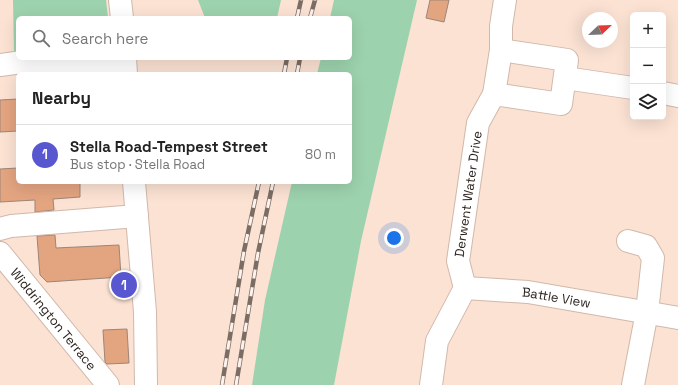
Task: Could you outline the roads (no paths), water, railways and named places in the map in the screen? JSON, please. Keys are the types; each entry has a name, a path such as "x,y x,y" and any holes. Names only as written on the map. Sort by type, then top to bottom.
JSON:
{"street":[{"path":"120,0 122,16"},
{"name":"Derwent Water Drive","path":"465,288 458,261 478,123 494,94 501,50 501,26 505,0"},
{"path":"494,94 561,104 568,60 501,50"},
{"path":"0,65 22,62 125,67"},
{"path":"565,78 630,88"},
{"path":"666,94 678,96"},
{"path":"134,184 145,312 146,385"},
{"path":"0,229 10,226 137,216"},
{"path":"628,241 646,246 653,258 647,312 633,385"},
{"name":"Widdrington Terrace","path":"0,253 108,385"},
{"path":"432,385 437,341 465,288"},
{"name":"Battle View","path":"465,288 528,292 678,318"}],"railway":[{"path":"297,16 301,0"},
{"path":"311,16 315,0"},
{"path":"284,72 287,60"},
{"path":"297,72 300,60"},
{"path":"222,385 244,251 259,184"},
{"path":"236,385 258,253 273,184"}],"place":[{"name":"Stella Road-Tempest Street","path":"124,285"}]}
